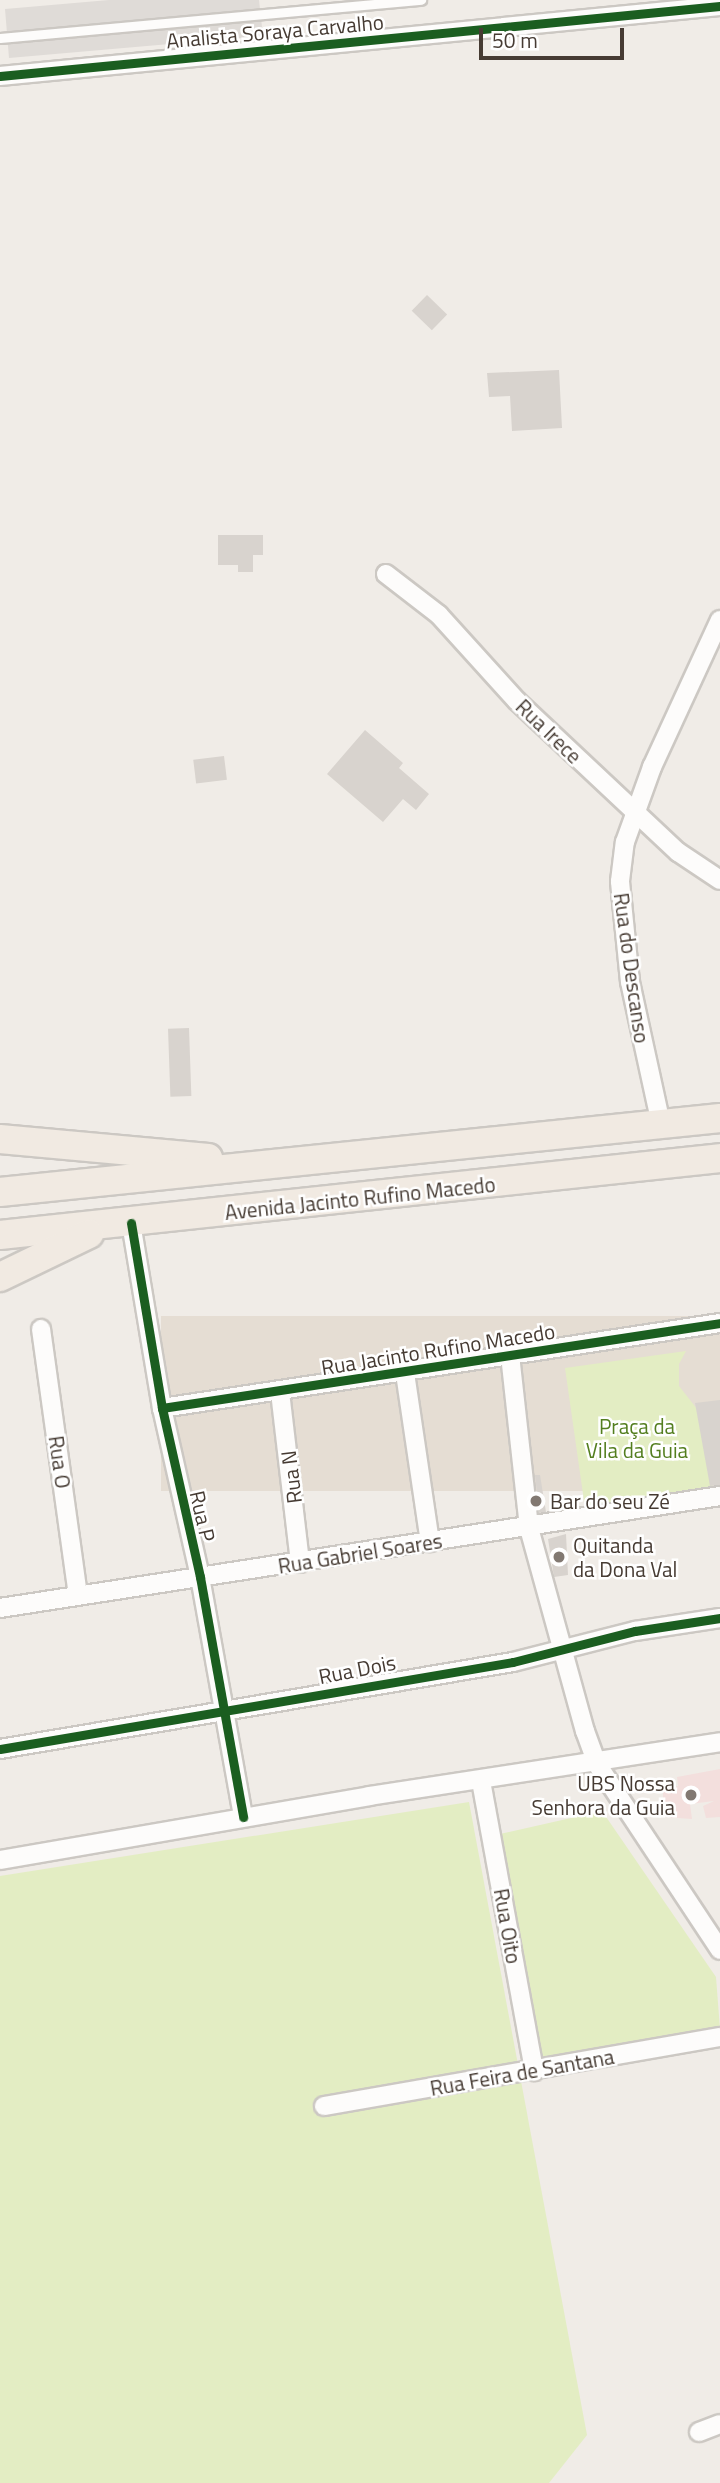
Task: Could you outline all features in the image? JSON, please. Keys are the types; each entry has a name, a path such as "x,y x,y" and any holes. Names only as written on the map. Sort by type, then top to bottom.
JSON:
{"main road":[{"name":"Avenida Jacinto Rufino Macedo","path":"0,1192 720,1118"},
{"path":"466,1186 442,1175 440,1164 501,1155 570,1134"},
{"path":"0,1139 270,1164"},
{"name":"Avenida Jacinto Rufino Macedo","path":"0,1235 118,1225 717,1158"},
{"path":"0,1277 118,1225"}],"street":[{"name":"Analista Soraya Carvalho","path":"0,76 720,6"},
{"name":"Rua Irece","path":"386,574 439,615 492,675 635,811 694,865 720,880"},
{"name":"Rua do Descanso","path":"661,1124 630,982 622,907 625,842 635,811 720,620"},
{"name":"Rua P","path":"118,1225 200,1577 243,1817"},
{"name":"Rua Jacinto Rufino Macedo","path":"162,1408 720,1323"},
{"name":"Rua O","path":"41,1329 78,1595"},
{"name":"Rua Jacinto Rufino Macedo","path":"510,1355 529,1528 597,1764 720,1950"},
{"path":"405,1373 430,1542"},
{"name":"Rua N","path":"280,1392 300,1563"},
{"name":"Rua Gabriel Soares","path":"0,1608 529,1528 720,1496"},
{"name":"Rua Dois","path":"0,1749 226,1713 563,1650 635,1631 720,1618"},
{"path":"0,1860 243,1817 597,1764 720,1742"},
{"name":"Rua Oito","path":"481,1781 534,2071"},
{"name":"Rua Feira de Santana","path":"324,2106 720,2037"},
{"path":"699,2432 720,2424"}],"lane":[{"path":"0,38 18,33 421,0"},
{"path":"0,30 18,33"}],"shaded area":[{"path":"109,0 259,0 263,36 9,58 5,9"},
{"path":"161,1316 720,1316 720,1491 161,1491"},
{"name":"UBS Nossa Senhora da Guia","path":"720,1769 720,1817 706,1818 703,1806 714,1801 690,1804 692,1819 663,1817 663,1790 678,1786 677,1777"}],"green space":[{"name":"Praça da Vila da Guia","path":"686,1351 679,1364 679,1386 701,1414 713,1490 585,1508 565,1368"},
{"path":"469,1802 587,2435 549,2483 0,2483 0,1876"},
{"path":"602,1811 716,1977 720,2029 541,2057 500,1834"}],"building":[{"path":"427,295 447,314 432,330 412,311"},
{"path":"559,370 562,428 512,431 510,396 489,397 487,373"},
{"path":"218,535 263,535 263,555 253,555 253,572 238,572 238,565 218,565"},
{"path":"365,730 403,763 399,768 429,794 416,810 403,799 383,822 327,774"},
{"path":"224,756 227,780 196,784 193,760"},
{"path":"189,1028 191,1096 170,1097 168,1029"},
{"path":"720,1400 720,1485 710,1486 695,1403"},
{"path":"535,1475 540,1475 546,1512 539,1513"},
{"name":"Quitanda da Dona Val","path":"566,1534 568,1575 554,1577 548,1539"}],"cycle path":[{"path":"0,76 720,6"},
{"path":"131,1223 162,1408 200,1577 243,1817"},
{"path":"162,1408 720,1323"},
{"path":"0,1749 513,1662 635,1631 720,1618"}],"place":[{"name":"Bar do seu Zé","path":"536,1501"},
{"name":"Quitanda da Dona Val","path":"559,1557"},
{"name":"UBS Nossa Senhora da Guia","path":"691,1795"}]}
